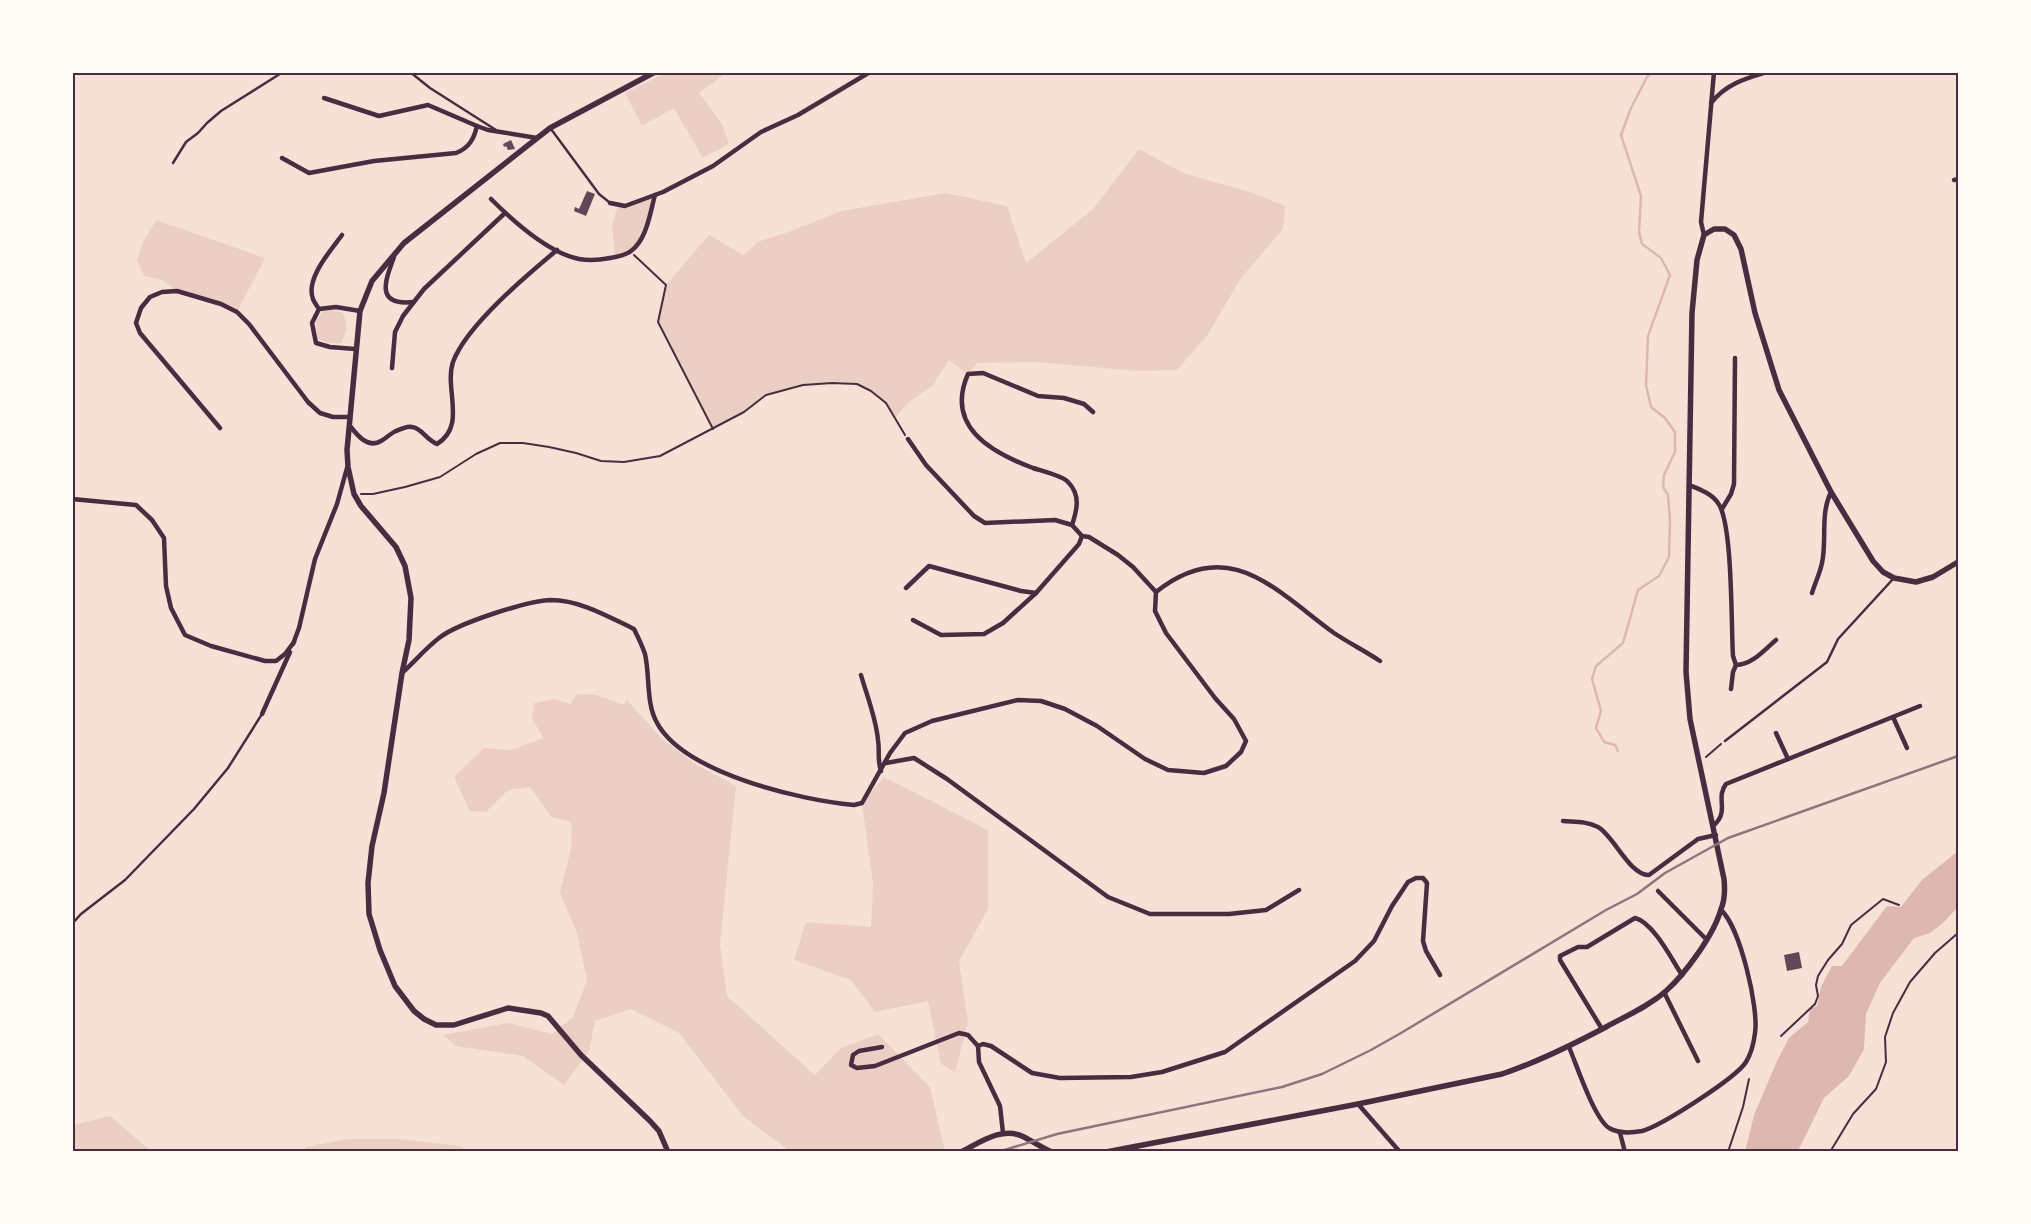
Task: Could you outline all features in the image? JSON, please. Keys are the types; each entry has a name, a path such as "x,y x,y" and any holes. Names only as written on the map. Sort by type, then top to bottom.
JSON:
{"street":[{"path":"262,714 294,642 315,559 338,504 348,467 350,417 360,312 372,281 404,243 550,128 656,72"},
{"path":"610,203 625,206 655,195 713,166 761,132 798,116 870,72"},
{"path":"1106,1152 1358,1104 1502,1074 1525,1066 1569,1047 1664,992 1682,975 1706,939 1721,910 1725,893 1724,879 1690,719 1685,646 1692,312 1697,260 1704,236 1701,222 1714,72"},
{"path":"1710,104 1720,91 1745,79 1767,72"},
{"path":"324,98 379,116 428,105 477,126 499,132 537,138"},
{"path":"282,158 309,172 374,161 456,153 464,150 474,138 477,126"},
{"path":"491,199 514,222 557,250 578,259 598,260 631,252 642,238 655,195"},
{"path":"392,368 395,332 413,302 424,288 505,213"},
{"path":"1704,236 1714,229 1725,229 1734,235 1741,249 1755,313 1779,390 1831,492 1873,561 1883,572 1894,578 1916,582 1933,577 1958,562"},
{"path":"319,309 312,298 312,283 318,270 342,235"},
{"path":"350,426 361,439 370,443 380,442 393,430 410,426 418,428 428,440 436,444 445,439 450,432 452,423 453,364 460,348 496,306 557,250"},
{"path":"395,252 386,277 384,291 388,298 401,303 413,302"},
{"path":"220,428 140,333 136,323 141,308 150,297 162,292 177,291 220,304 237,312 249,324 308,402 320,413 332,417 350,417"},
{"path":"319,309 336,307 360,312"},
{"path":"319,309 312,323 316,342 330,347 356,349"},
{"path":"1722,509 1731,494 1734,484 1735,358"},
{"path":"1072,525 1078,506 1075,491 1067,481 1009,458 974,435 964,421 961,407 961,389 968,374 983,373 1038,396 1064,398 1084,404 1093,412"},
{"path":"402,673 440,637 461,626 515,606 552,600 582,606 634,629 644,653 650,701 656,721 672,743 691,757 748,782 779,793 847,804 862,803 890,753 905,733 921,725 1018,700 1041,701 1065,709 1097,726 1144,759 1168,770 1204,773 1226,766 1241,752 1246,741 1234,719 1215,698 1166,633 1155,611 1156,592 1133,567 1089,537 1082,536 1072,525 1055,520 984,523 974,516 926,465 908,439"},
{"path":"348,467 354,494 361,506 393,542 406,566 410,583 411,621 384,794 372,846 368,883 369,914 380,950 395,986 414,1011 436,1025 454,1025 508,1008 542,1013 548,1016 581,1055 659,1131 668,1152"},
{"path":"1689,485 1707,492 1718,502 1728,530 1732,656 1736,665"},
{"path":"1812,593 1822,563 1827,500 1831,492"},
{"path":"72,499 136,505 152,520 164,538 166,586 171,608 185,635 211,646 265,661 276,661 285,654 294,642"},
{"path":"913,620 941,635 984,634 1003,623 1036,593 1079,544 1082,536"},
{"path":"906,588 929,566 1021,591 1036,593"},
{"path":"1156,592 1172,580 1188,572 1231,568 1254,576 1282,593 1335,633 1380,661"},
{"path":"1736,665 1744,665 1750,662 1776,640"},
{"path":"1731,689 1732,672 1736,665"},
{"path":"860,676 879,741 878,759 881,771"},
{"path":"1714,825 1722,814 1721,792 1726,784 1920,706"},
{"path":"1893,717 1907,748"},
{"path":"1776,733 1788,759"},
{"path":"886,763 914,758 947,779 1108,897 1150,914 1229,914 1266,910 1299,890"},
{"path":"1563,821 1586,822 1600,828 1637,870 1645,875 1649,875 1698,839 1716,835"},
{"path":"978,1046 983,1044 991,1046 1032,1073 1060,1078 1131,1077 1162,1072 1225,1052 1355,961 1374,941 1408,882 1416,878 1423,878 1427,884 1423,941 1426,951 1440,975"},
{"path":"1658,891 1706,939"},
{"path":"1569,1047 1599,1118 1608,1127 1620,1133 1642,1131 1659,1124 1731,1078 1746,1062 1756,1032 1750,983 1737,936 1728,917 1721,910"},
{"path":"1602,1029 1560,960 1560,956 1578,947 1588,947 1635,918 1640,919 1652,931 1682,975"},
{"path":"1664,992 1698,1061"},
{"path":"882,1047 860,1051 853,1055 851,1065 857,1068 875,1066 959,1034 968,1035 978,1046 979,1062 1000,1106 1003,1119 1003,1133"},
{"path":"1358,1104 1400,1152"},
{"path":"961,1152 991,1136 1003,1133 1022,1136 1052,1152"},
{"path":"1620,1133 1625,1152"}],"lane":[{"path":"173,163 186,142 221,111 283,72"},
{"path":"410,72 430,88 499,132"},
{"path":"550,128 599,194 610,203"},
{"path":"1725,741 1827,662 1838,639 1894,578"},
{"path":"72,924 81,914 124,880 194,809 228,768 262,714"}],"path":[{"path":"631,252 666,285 658,322 713,429"},
{"path":"354,494 373,494 440,477 476,454 500,443 523,443 549,447 601,461 624,462 660,456 744,412 766,396 802,385 857,384 871,391 886,403 908,439"},
{"path":"1706,757 1725,741"},
{"path":"1781,1036 1815,1004 1818,996 1816,985 1818,976 1828,960 1842,944 1851,925 1883,899 1898,905"},
{"path":"1830,1152 1853,1114 1876,1089 1886,1062 1884,1038 1893,1013 1910,982 1935,953 1958,933"},
{"path":"1728,1152 1744,1107 1749,1079"}],"shaded area":[{"path":"665,73 726,73 699,93 722,124 729,144 703,158 674,108 642,126 625,93"},
{"path":"1139,149 1183,173 1253,193 1285,206 1283,229 1241,278 1207,336 1177,370 1138,371 1035,362 977,363 968,374 949,360 932,386 908,403 895,418 880,398 871,391 859,385 840,382 798,386 773,392 749,409 713,429 658,322 666,285 709,235 744,255 757,242 841,211 946,193 1007,206 1026,263 1093,209"},
{"path":"655,195 642,238 631,252 615,257 612,225 618,206 625,206"},
{"path":"156,220 265,258 237,312 221,304 177,291 162,280 144,276 137,260 143,242"},
{"path":"323,311 342,312 346,320 346,331 341,343 328,343 318,339 316,322"},
{"path":"577,694 597,695 624,705 627,700 662,739 697,765 736,786 720,945 727,996 815,1075 841,1048 878,1034 930,1087 945,1151 790,1151 743,1116 679,1033 631,1009 595,1021 589,1051 564,1085 523,1056 456,1046 443,1035 508,1023 552,1034 573,1017 587,980 577,933 560,893 572,844 571,822 551,817 530,787 508,790 486,812 470,811 454,777 484,748 512,750 543,738 532,718 534,703 555,699 570,704"},
{"path":"884,777 988,830 988,909 959,961 968,1022 955,1072 941,1064 928,1001 875,1012 851,980 794,960 806,922 871,927 873,884 862,803"},
{"path":"1958,851 1958,907 1930,933 1914,938 1880,983 1866,1014 1864,1049 1849,1076 1824,1098 1798,1151 1745,1152 1754,1115 1777,1061 1789,1038 1808,1022 1810,1009 1817,1006 1821,987 1832,966 1842,966 1887,906 1901,907 1922,880"},
{"path":"110,1116 151,1151 73,1151 73,1125"},
{"path":"347,1139 399,1139 461,1146 467,1151 304,1151 306,1147"}],"building":[{"path":"511,140 515,149 508,150 503,144"},
{"path":"587,191 595,194 586,216 574,211 575,207 579,209"},
{"path":"1799,952 1802,968 1787,971 1784,955"}],"waterway":[{"path":"1618,751 1615,745 1604,742 1596,728 1601,711 1592,679 1596,666 1623,643 1638,590 1659,576 1669,557 1670,520 1668,495 1663,487 1664,475 1675,452 1675,432 1665,418 1651,407 1646,385 1648,336 1670,275 1661,258 1642,244 1639,232 1641,196 1621,135 1631,108 1647,77 1652,72"}],"railway":[{"path":"998,1152 1057,1134 1282,1087 1322,1074 1401,1033 1606,910 1637,894 1665,873 1728,838 1958,756"}]}
